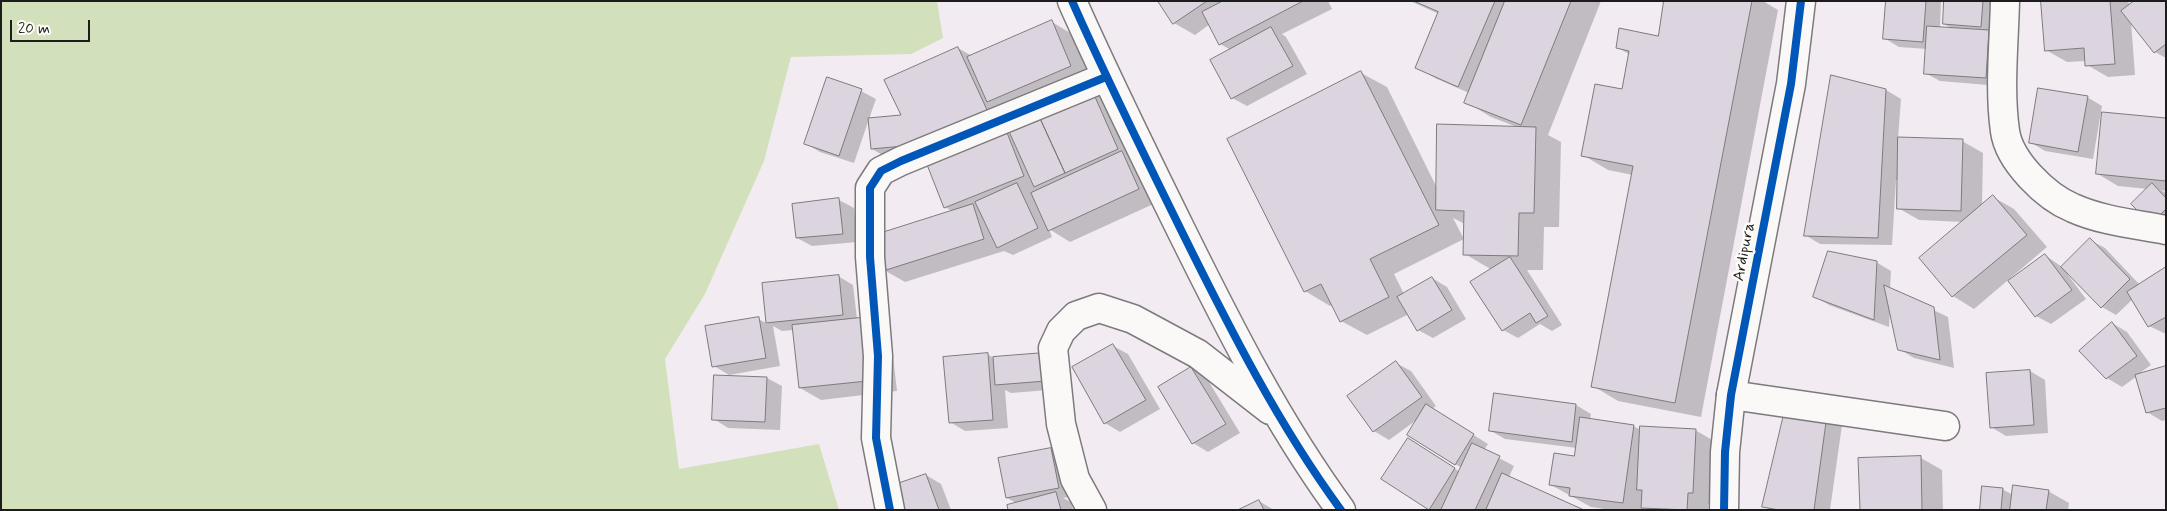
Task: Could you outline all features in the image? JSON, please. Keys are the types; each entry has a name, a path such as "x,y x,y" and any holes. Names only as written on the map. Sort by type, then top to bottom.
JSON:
{"street":[{"path":"1072,1 1106,77 1213,294 1279,417 1318,479 1341,510"},
{"name":"Ardipura","path":"1724,510 1731,394 1790,84 1801,1"},
{"path":"2005,1 2003,104 2005,133 2016,161 2038,185 2072,208 2106,218 2166,230"},
{"path":"890,510 876,438 878,356 870,257 870,188 881,171 901,161 1106,77"},
{"path":"1092,510 1075,479 1062,424 1053,348 1061,330 1076,316 1099,308 1133,319 1198,354 1279,417"},
{"path":"1731,394 1945,426"}],"green space":[{"path":"1,1 937,1 943,38 911,54 791,57 764,161 705,294 665,359 679,469 819,444 839,510 1,510"}],"building":[{"path":"1158,1 1207,1 1173,24"},
{"path":"1223,1 1303,1 1219,45 1202,12"},
{"path":"1414,1 1495,1 1458,87 1415,68 1438,12"},
{"path":"1505,1 1571,1 1521,125 1464,103"},
{"path":"1664,1 1752,1 1675,403 1591,387 1633,166 1581,156 1595,84 1622,89 1629,51 1616,48 1619,28 1658,36"},
{"path":"1886,1 1926,1 1923,42 1883,39"},
{"path":"1944,1 1983,1 1981,27 1943,24"},
{"path":"2041,1 2110,1 2115,64 2085,66 2084,48 2045,51"},
{"path":"2134,1 2166,1 2166,44 2154,53 2121,11"},
{"path":"1052,20 1071,66 987,102 967,57"},
{"path":"1927,26 1989,30 1986,78 1924,74"},
{"path":"1271,27 1293,66 1231,99 1210,60"},
{"path":"958,47 988,112 915,145 871,149 868,118 901,115 884,80"},
{"path":"1361,71 1439,225 1370,259 1389,297 1340,322 1321,284 1304,292 1227,139"},
{"path":"1831,75 1886,89 1878,238 1804,236"},
{"path":"827,77 862,89 839,156 804,144"},
{"path":"2038,88 2088,96 2078,152 2029,143"},
{"path":"1092,90 1118,149 1065,173 1038,114"},
{"path":"2102,112 2166,118 2166,181 2096,174"},
{"path":"1038,114 1065,173 1034,187 1007,127"},
{"path":"1437,124 1536,127 1534,213 1519,213 1518,256 1463,255 1464,211 1436,210"},
{"path":"1006,130 1024,176 944,208 926,162"},
{"path":"1898,137 1963,139 1961,211 1897,209"},
{"path":"1122,151 1139,189 1048,231 1031,193"},
{"path":"1017,183 1038,228 997,248 975,202"},
{"path":"2152,183 2166,198 2166,209 2151,224 2131,204"},
{"path":"1993,195 2027,235 1952,297 1919,258"},
{"path":"839,198 843,234 796,238 792,204"},
{"path":"973,204 984,239 883,271 872,236"},
{"path":"2090,238 2130,279 2101,308 2061,267"},
{"path":"1828,251 1877,261 1874,320 1813,297"},
{"path":"2045,254 2072,290 2035,317 2008,281"},
{"path":"1510,257 1548,316 1536,323 1530,313 1502,331 1470,282"},
{"path":"2166,267 2166,317 2148,327 2127,292"},
{"path":"839,275 843,315 766,323 762,283"},
{"path":"1432,277 1452,310 1417,331 1397,297"},
{"path":"1884,285 1934,307 1940,360 1898,350"},
{"path":"759,317 766,358 712,367 705,326"},
{"path":"869,317 877,380 799,388 792,325"},
{"path":"2112,322 2137,356 2106,379 2079,351"},
{"path":"1113,344 1146,400 1104,424 1072,367"},
{"path":"988,353 993,420 949,423 943,357"},
{"path":"1044,353 1046,381 995,385 993,357"},
{"path":"1396,361 1422,397 1373,432 1347,396"},
{"path":"2166,366 2166,408 2146,413 2135,375"},
{"path":"1191,367 1226,424 1192,444 1158,387"},
{"path":"2030,370 2034,425 1990,428 1986,373"},
{"path":"714,375 767,377 765,422 712,420"},
{"path":"1494,393 1576,404 1572,442 1489,431"},
{"path":"1426,404 1474,434 1455,465 1407,435"},
{"path":"1785,410 1827,415 1814,510 1779,510 1762,507"},
{"path":"1580,417 1634,425 1623,503 1569,496 1570,488 1549,485 1554,453 1574,456"},
{"path":"1640,426 1696,429 1693,493 1688,493 1687,510 1641,508 1642,490 1637,490"},
{"path":"1408,438 1455,468 1429,510 1381,479"},
{"path":"1472,443 1500,456 1475,510 1441,510"},
{"path":"1051,448 1059,488 1006,498 998,458"},
{"path":"1921,456 1922,510 1860,510 1858,458"},
{"path":"1502,473 1584,510 1486,510"},
{"path":"926,474 939,510 902,510 894,485"},
{"path":"2013,485 2049,490 2046,510 2010,510"},
{"path":"1982,486 2003,488 2001,510 1980,510"},
{"path":"1056,492 1061,510 1008,510 1007,505"},
{"path":"1259,500 1264,510 1238,510"}],"cycle path":[{"path":"1072,1 1140,147 1237,340 1296,444 1341,510"},
{"path":"1724,510 1725,452 1731,395 1791,84 1801,1"},
{"path":"890,510 876,438 878,356 870,257 870,188 881,171 901,161 1106,77"}]}
